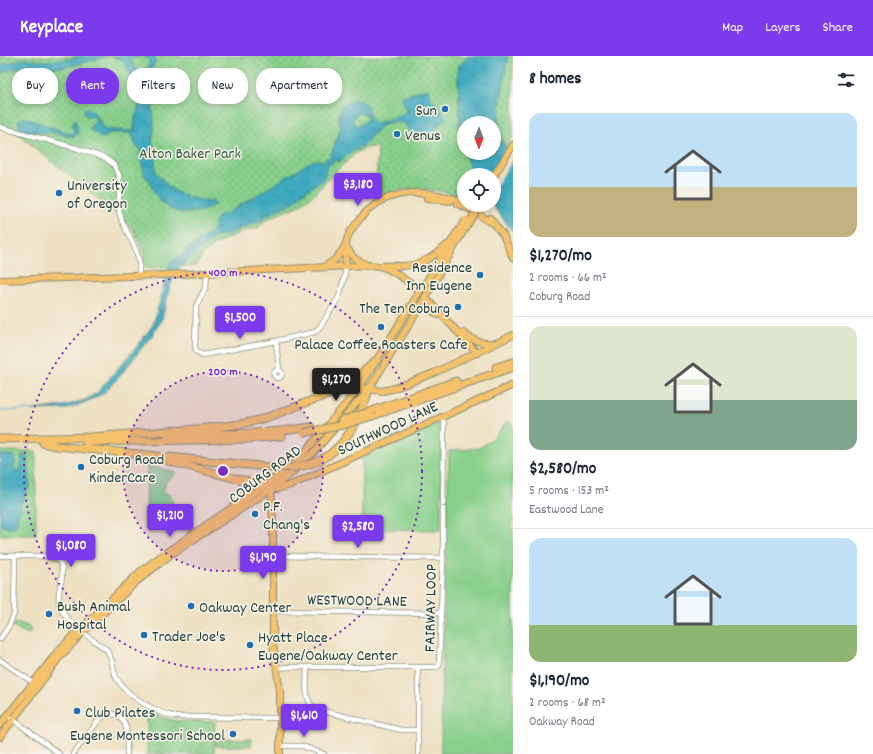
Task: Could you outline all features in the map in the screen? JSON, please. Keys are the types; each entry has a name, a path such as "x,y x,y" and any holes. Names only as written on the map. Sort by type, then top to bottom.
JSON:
{"highway":[{"path":"90,437 220,427 276,415 340,390 378,360"},
{"path":"0,444 247,439 304,433 348,424 374,413 510,365"},
{"path":"43,443 57,446 270,467 295,468 307,466 329,455 344,441 360,412 369,389 359,388 340,390"},
{"path":"0,439 248,434 311,427 374,413"},
{"path":"144,455 246,480 268,487"},
{"path":"245,498 249,490 246,480"}],"main road":[{"path":"499,168 513,145"},
{"path":"501,172 513,152"},
{"path":"322,267 336,259 358,220 366,212 388,197 410,193 438,195 457,200"},
{"path":"378,203 409,197 446,200 462,205 492,222"},
{"name":"COBURG ROAD","path":"169,553 268,487 292,473 314,452 369,389 426,297 458,235 472,212"},
{"name":"COBURG ROAD","path":"0,737 13,720 50,659 169,553 245,498 268,487 305,452 359,388 452,241 475,212"},
{"path":"481,212 490,218 503,235 513,258"},
{"path":"0,280 139,276 367,265 410,265 425,261 452,241"},
{"path":"345,245 354,258 367,265"},
{"path":"345,245 346,266"},
{"path":"381,266 396,273 420,291 426,291 431,287"},
{"path":"426,297 477,353"},
{"path":"417,312 420,309 426,308 435,312 440,317 445,318"},
{"path":"455,328 476,342 497,343"},
{"path":"369,389 383,391 434,374 513,335"},
{"name":"SOUTHWOOD LANE","path":"268,487 277,489 291,485 441,416 513,385"},
{"path":"268,487 272,556 273,644 280,691 280,754"},
{"name":"COBURG ROAD","path":"0,725 35,684"}],"street":[{"path":"0,127 70,146 105,158 113,164 119,175 119,211 122,222 136,250 139,261 139,276"},
{"path":"207,273 206,287 196,306 195,347 197,352 202,355 310,334 319,328 339,297 346,266"},
{"path":"276,341 279,370"},
{"name":"FAIRWAY LOOP","path":"277,668 436,667 440,664 443,558 444,423 441,416"},
{"path":"0,556 52,556 60,563 63,571 58,594 60,606 66,617 107,650 114,672 122,685 152,709 160,713 176,717 280,718"},
{"path":"0,640 9,626 14,614 15,556"},
{"path":"272,556 443,558"},
{"name":"WESTWOOD LANE","path":"273,611 441,613"},
{"path":"0,660 35,684"},
{"path":"307,667 307,698 311,706 315,709 401,730 418,730"},
{"path":"418,667 418,754"},
{"path":"73,754 102,717 112,714 119,716 125,724 127,754"},
{"path":"7,716 59,754"},
{"path":"280,746 302,746 324,754"}],"green space":[{"name":"Alton Baker Park","path":"0,56 467,56 459,65 460,116 457,116 457,160 467,160 470,168 457,168 457,195 425,189 401,190 382,195 376,184 378,148 366,148 356,153 313,195 298,206 265,220 258,228 243,231 214,245 202,256 196,266 149,268 145,266 140,243 128,223 18,134 0,122"},
{"path":"508,56 513,56 513,136 506,148 501,137 501,116 499,116 501,91"},
{"path":"507,421 513,425 513,754 441,754 449,451 479,448 495,437"},
{"path":"440,423 442,427 441,530 383,529 377,526 377,518 362,518 362,458"},
{"path":"0,451 36,451 36,535 0,535"},
{"path":"147,465 175,472 173,476 165,482 165,487 163,489 168,495 170,494 173,502 146,521"},
{"path":"16,622 28,626 31,631 29,634 13,628"},
{"path":"147,711 164,718 177,721 215,722 214,754 147,754"},
{"path":"216,739 251,739 251,746 216,746"}],"water":[{"path":"81,56 110,56 66,67 47,68 28,65 12,68 12,70 0,73 0,65 24,59 45,61 70,59"},
{"path":"110,56 141,56 130,60 135,68 127,69 121,59"},
{"path":"143,56 155,56 156,61 152,68 148,68 149,60"},
{"path":"467,56 508,56 500,103 499,116 460,116 459,65"},
{"path":"427,89 431,95 430,98 435,102 446,118 441,122 433,135 425,137 413,136 404,123 387,123 381,126 362,146 345,156 339,163 337,159 328,165 323,180 299,196 294,202 226,236 222,234 214,238 180,266 170,286 162,319 153,334 119,377 105,392 93,399 68,409 31,410 63,406 85,400 98,392 153,325 170,264 214,229 218,216 226,214 314,160 324,161 330,157 341,127 338,119 342,106 353,100 360,100 367,108 373,123 376,123 406,112 407,107 401,102 401,97","holes":["357,113 366,114 367,119 363,124 356,126 352,121"]},
{"path":"139,104 152,104 154,131 152,141 156,172 168,186 177,192 188,197 208,202 213,200 215,205 203,211 183,212 175,211 163,204 155,193 148,178 145,177 140,158 141,152 136,146 133,136 129,133 109,133 102,138 89,129 96,120 94,116 85,115 84,109 86,108 93,111 103,128 134,131"},
{"path":"26,118 71,134 74,132 72,124 75,119 78,132 75,136 70,137 51,132 27,131 19,127 19,120"},
{"path":"501,136 502,141 513,160 513,232 497,212 501,212 501,168 470,168 467,160 501,160"},
{"path":"0,455 9,455 14,457 16,463 14,468 17,471 21,469 22,455 25,455 28,461 30,486 20,506 15,527 5,527 0,525"}],"pier":[{"path":"508,147 513,159 501,178 501,168 494,168"}],"waterway":[{"path":"445,120 457,125"},
{"path":"0,411 31,410"}],"place":[{"name":"Sun","path":"445,109"},
{"name":"Venus","path":"397,134"},
{"name":"University of Oregon","path":"59,193"},
{"name":"Residence Inn Eugene","path":"480,275"},
{"name":"The Ten Coburg","path":"458,307"},
{"name":"Palace Coffee Roasters Cafe","path":"381,327"},
{"name":"Coburg Road KinderCare","path":"81,467"},
{"name":"P.F. Chang's","path":"255,514"},
{"name":"Oakway Center","path":"191,606"},
{"name":"Bush Animal Hospital","path":"49,614"},
{"name":"Trader Joe's","path":"144,635"},
{"name":"Hyatt Place Eugene/Oakway Center","path":"250,645"},
{"name":"Club Pilates","path":"77,711"},
{"name":"Eugene Montessori School","path":"233,734"}]}
